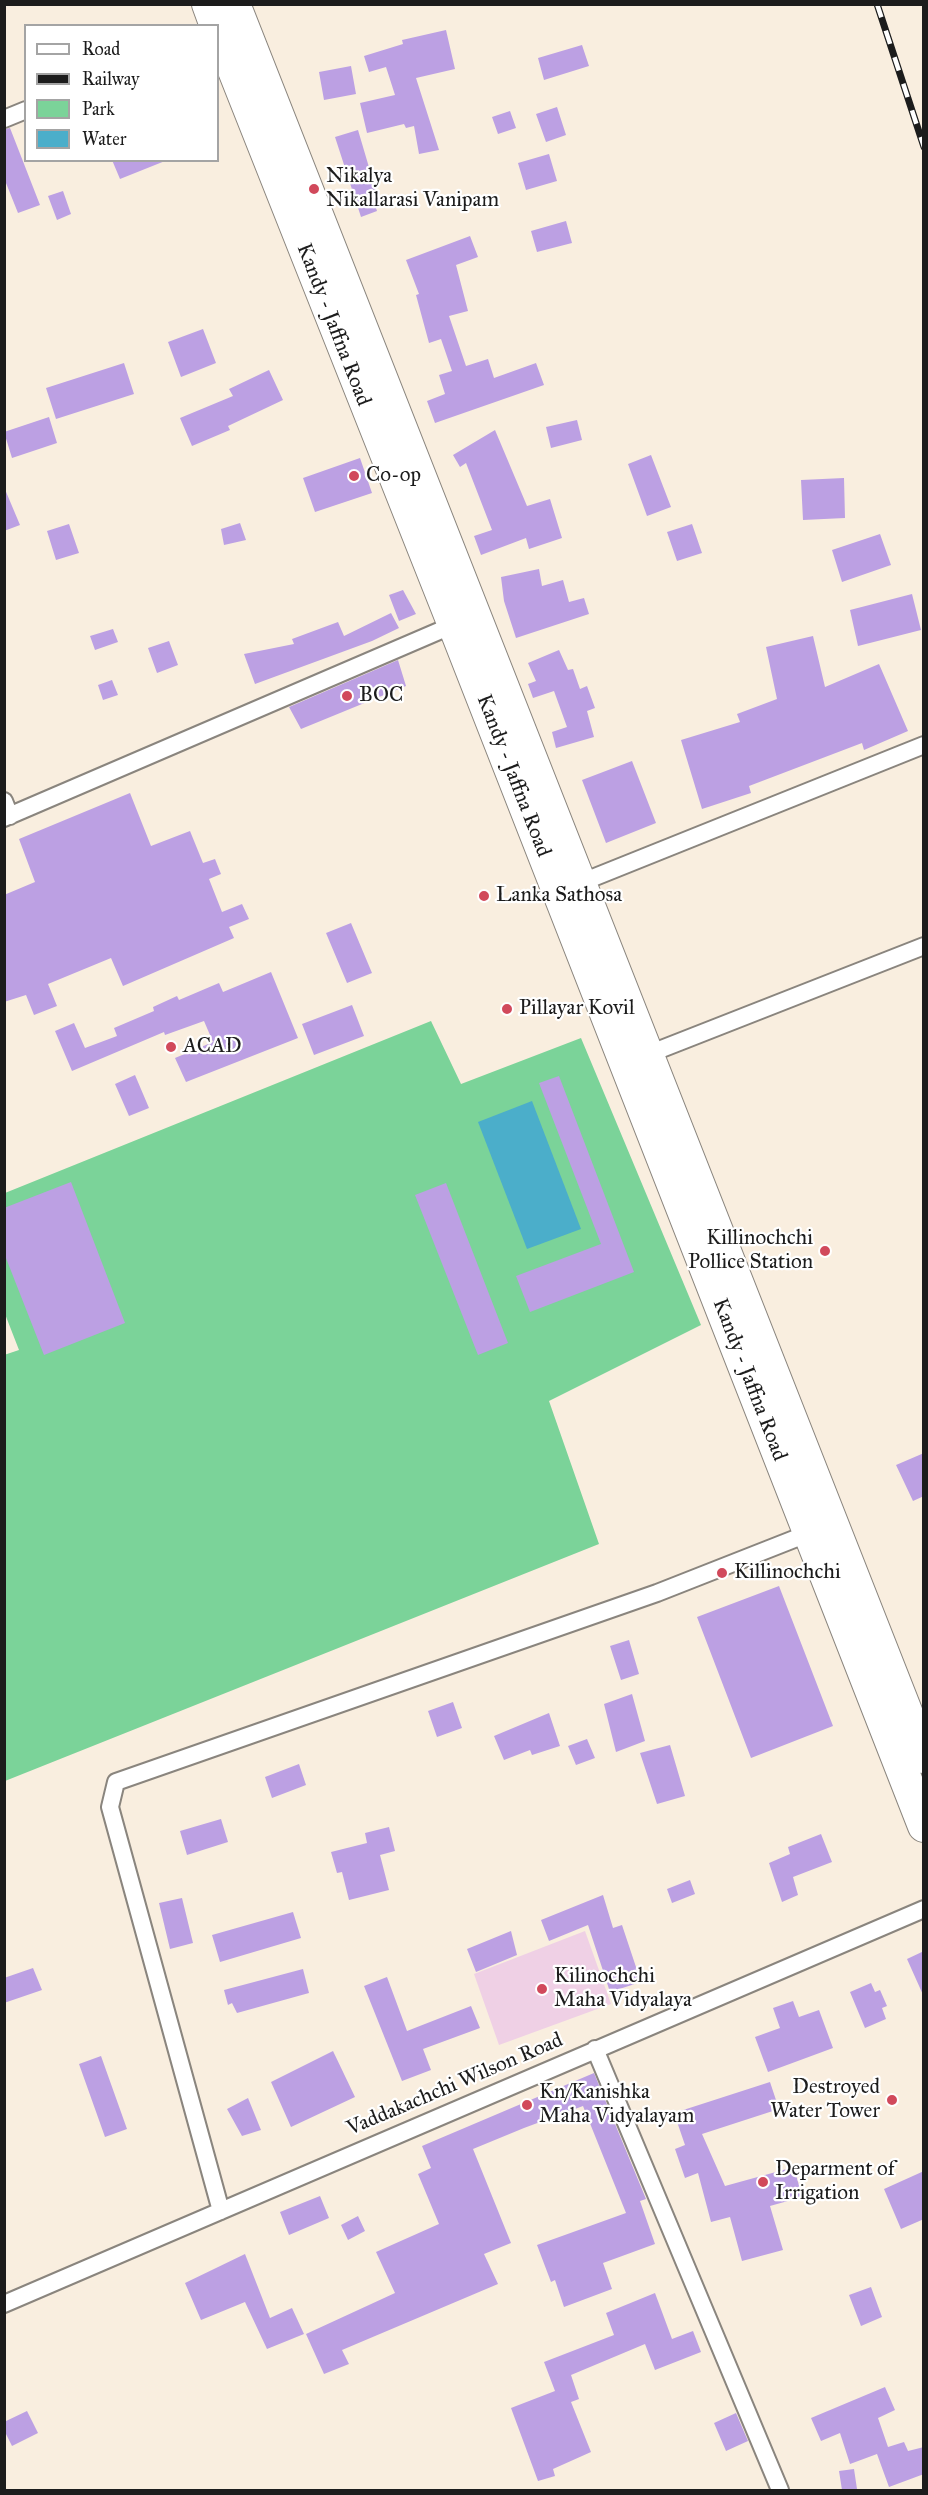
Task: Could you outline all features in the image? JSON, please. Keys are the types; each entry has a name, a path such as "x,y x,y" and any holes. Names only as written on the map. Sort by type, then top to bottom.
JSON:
{"highway":[{"name":"Kandy - Jaffna Road","path":"222,22 465,620 637,1059 924,1756"},
{"name":"Kandy - Jaffna Road","path":"465,620 580,883 637,1059 807,1534 924,1826"}],"street":[{"path":"4,119 24,111"},
{"path":"6,812 465,620"},
{"path":"580,883 924,745"},
{"path":"637,1059 924,946"},
{"path":"221,2211 110,1808 116,1782 657,1593 807,1534"},
{"name":"Vaddakachchi Wilson Road","path":"4,2304 924,1909"},
{"path":"595,2049 780,2490"}],"shaded area":[{"name":"Kilinochchi Maha Vidyalaya","path":"585,1931 611,2004 499,2045 474,1974"}],"green space":[{"path":"431,1021 461,1084 581,1038 701,1325 549,1401 599,1544 5,1781 4,1355 19,1350 5,1314 5,1193"}],"water":[{"path":"532,1101 581,1229 527,1249 478,1122"}],"building":[{"path":"446,30 455,69 416,78 439,150 419,154 414,126 406,128 404,124 367,133 360,103 395,95 386,67 369,72 364,56 403,44 402,40"},
{"path":"582,45 589,66 544,80 538,58"},
{"path":"351,66 356,94 324,100 319,72"},
{"path":"557,107 566,135 546,142 536,114"},
{"path":"510,111 516,128 498,134 492,117"},
{"path":"10,128 40,205 18,213 4,178 4,129"},
{"path":"358,130 376,191 371,193 377,211 361,217 335,137"},
{"path":"549,154 557,181 526,190 518,163"},
{"path":"113,162 162,162 120,179"},
{"path":"63,191 71,214 57,220 48,196"},
{"path":"566,221 572,243 537,252 531,231"},
{"path":"470,236 478,257 456,265 468,311 449,316 466,366 488,359 494,378 536,363 544,385 435,423 427,401 445,394 439,375 452,371 441,339 429,343 416,295 419,294 406,260"},
{"path":"203,329 216,363 181,377 168,342"},
{"path":"124,363 134,394 56,419 46,388"},
{"path":"269,370 283,400 228,426 230,430 192,446 180,418 233,396 229,389"},
{"path":"49,417 57,443 12,458 4,432"},
{"path":"577,420 582,440 551,448 546,427"},
{"path":"495,430 527,506 550,499 562,538 529,549 526,538 481,555 474,536 492,530 466,463 460,467 453,455"},
{"path":"651,455 671,507 647,516 628,464"},
{"path":"360,458 372,493 315,512 303,478"},
{"path":"844,478 845,518 803,520 801,480"},
{"path":"4,487 20,525 4,531"},
{"path":"240,523 246,540 224,545 221,529"},
{"path":"69,524 79,553 56,560 47,531"},
{"path":"692,524 702,553 677,561 667,532"},
{"path":"880,534 891,565 842,582 832,550"},
{"path":"539,569 542,586 563,580 569,602 584,598 589,614 516,638 504,601 501,577"},
{"path":"403,590 416,614 399,621 389,595"},
{"path":"912,594 921,630 858,646 850,610"},
{"path":"391,613 399,628 372,641 255,684 244,654 294,644 292,639 338,622 344,636"},
{"path":"113,629 118,642 95,650 90,636"},
{"path":"813,636 825,687 879,664 908,731 864,750 862,743 749,786 751,793 702,809 681,740 740,722 737,714 777,699 766,647"},
{"path":"169,641 178,665 157,673 148,648"},
{"path":"559,650 568,670 573,669 580,689 587,686 595,708 587,711 594,737 556,748 552,732 567,727 554,691 533,698 528,684 536,681 528,663"},
{"name":"BOC","path":"398,660 406,686 301,729 289,707"},
{"path":"112,680 118,695 103,700 98,685"},
{"path":"632,761 656,823 606,843 582,780"},
{"path":"130,793 151,846 190,831 203,863 215,859 221,874 209,879 222,912 242,904 249,919 229,927 234,938 123,986 111,958 48,984 57,1006 34,1015 26,995 4,1002 4,895 35,882 19,839"},
{"path":"351,923 372,973 347,983 326,933"},
{"path":"271,972 298,1038 186,1082 175,1058 213,1042 204,1021 165,1035 164,1032 72,1071 55,1031 74,1023 85,1048 117,1036 114,1028 154,1011 153,1007 177,996 179,1000 219,983 223,992"},
{"path":"352,1005 364,1036 314,1055 302,1024"},
{"path":"135,1075 149,1108 129,1116 115,1084"},
{"path":"559,1076 634,1272 530,1312 516,1276 601,1244 539,1083"},
{"path":"71,1182 125,1323 44,1355 4,1253 4,1208"},
{"path":"446,1183 508,1343 478,1355 415,1195"},
{"path":"924,1453 924,1496 913,1501 896,1465"},
{"path":"779,1586 833,1726 751,1758 697,1617"},
{"path":"629,1640 639,1674 621,1680 610,1646"},
{"path":"632,1694 645,1741 616,1752 604,1704"},
{"path":"453,1702 462,1728 437,1737 428,1711"},
{"path":"549,1713 560,1746 532,1755 530,1750 504,1760 494,1736"},
{"path":"587,1739 595,1758 576,1765 568,1746"},
{"path":"670,1745 685,1796 657,1804 640,1753"},
{"path":"299,1764 306,1785 272,1798 265,1777"},
{"path":"221,1819 228,1842 187,1855 180,1831"},
{"path":"389,1827 395,1851 380,1855 389,1890 349,1900 342,1872 337,1873 331,1852 367,1843 365,1833"},
{"path":"821,1834 832,1862 793,1877 798,1895 782,1902 769,1863 790,1854 788,1847"},
{"path":"690,1880 695,1894 672,1903 667,1889"},
{"path":"603,1895 613,1928 622,1925 641,1982 610,1992 588,1925 549,1941 541,1920"},
{"path":"182,1898 193,1943 170,1949 159,1903"},
{"path":"293,1912 301,1938 220,1962 212,1935"},
{"path":"511,1931 517,1955 476,1972 467,1949"},
{"path":"924,1951 924,1997 907,1959"},
{"path":"33,1968 42,1990 4,2003 4,1978"},
{"path":"303,1969 309,1993 237,2013 232,2003 228,2005 224,1990"},
{"path":"387,1977 407,2031 471,2006 480,2028 423,2049 431,2070 402,2081 364,1986"},
{"path":"871,1983 875,1992 880,1990 887,2006 882,2008 886,2019 865,2028 850,1992"},
{"path":"793,2001 799,2017 819,2010 833,2048 768,2072 755,2037 780,2028 773,2008"},
{"path":"333,2051 355,2097 291,2127 271,2082"},
{"path":"101,2056 127,2129 105,2137 79,2064"},
{"path":"594,2073 646,2199 640,2201 655,2244 603,2263 612,2289 564,2307 555,2280 551,2282 537,2245 626,2213 583,2106 524,2128 473,2149 511,2243 484,2254 498,2284 342,2350 349,2364 324,2374 306,2334 395,2293 376,2252 439,2224 418,2174 431,2168 422,2146"},
{"path":"770,2082 779,2109 702,2134 725,2186 794,2167 802,2197 770,2206 783,2250 742,2261 730,2217 711,2222 698,2173 685,2178 675,2149 685,2145 674,2113"},
{"path":"248,2098 261,2130 242,2136 227,2109"},
{"path":"924,2171 924,2219 901,2229 884,2189"},
{"path":"320,2196 329,2218 289,2235 280,2212"},
{"path":"358,2216 365,2231 348,2240 341,2225"},
{"path":"245,2254 270,2318 292,2308 304,2334 267,2349 245,2302 201,2320 185,2283"},
{"path":"871,2287 882,2317 861,2326 849,2295"},
{"path":"655,2293 672,2339 693,2331 701,2352 655,2370 645,2344 571,2375 579,2399 571,2402 591,2452 553,2469 555,2476 538,2481 511,2408 555,2391 544,2362 614,2335 606,2313"},
{"path":"885,2387 895,2410 878,2418 888,2447 904,2442 908,2451 924,2447 924,2474 889,2487 877,2454 850,2464 840,2433 821,2441 811,2418"},
{"path":"27,2411 38,2433 12,2446 4,2430 4,2422"},
{"path":"736,2413 748,2441 726,2451 714,2423"},
{"path":"854,2469 857,2489 842,2490 839,2471"}],"railway":[{"path":"877,4 924,147"}],"place":[{"name":"Nikalya Nikallarasi Vanipam","path":"314,189"},
{"name":"Co-op","path":"354,476"},
{"name":"BOC","path":"347,696"},
{"name":"Lanka Sathosa","path":"484,896"},
{"name":"Pillayar Kovil","path":"507,1009"},
{"name":"ACAD","path":"171,1047"},
{"name":"Killinochchi Pollice Station","path":"825,1251"},
{"name":"Killinochchi","path":"722,1573"},
{"name":"Kilinochchi Maha Vidyalaya","path":"542,1989"},
{"name":"Destroyed Water Tower","path":"892,2100"},
{"name":"Kn/Kanishka Maha Vidyalayam","path":"527,2105"},
{"name":"Deparment of Irrigation","path":"763,2182"}]}
